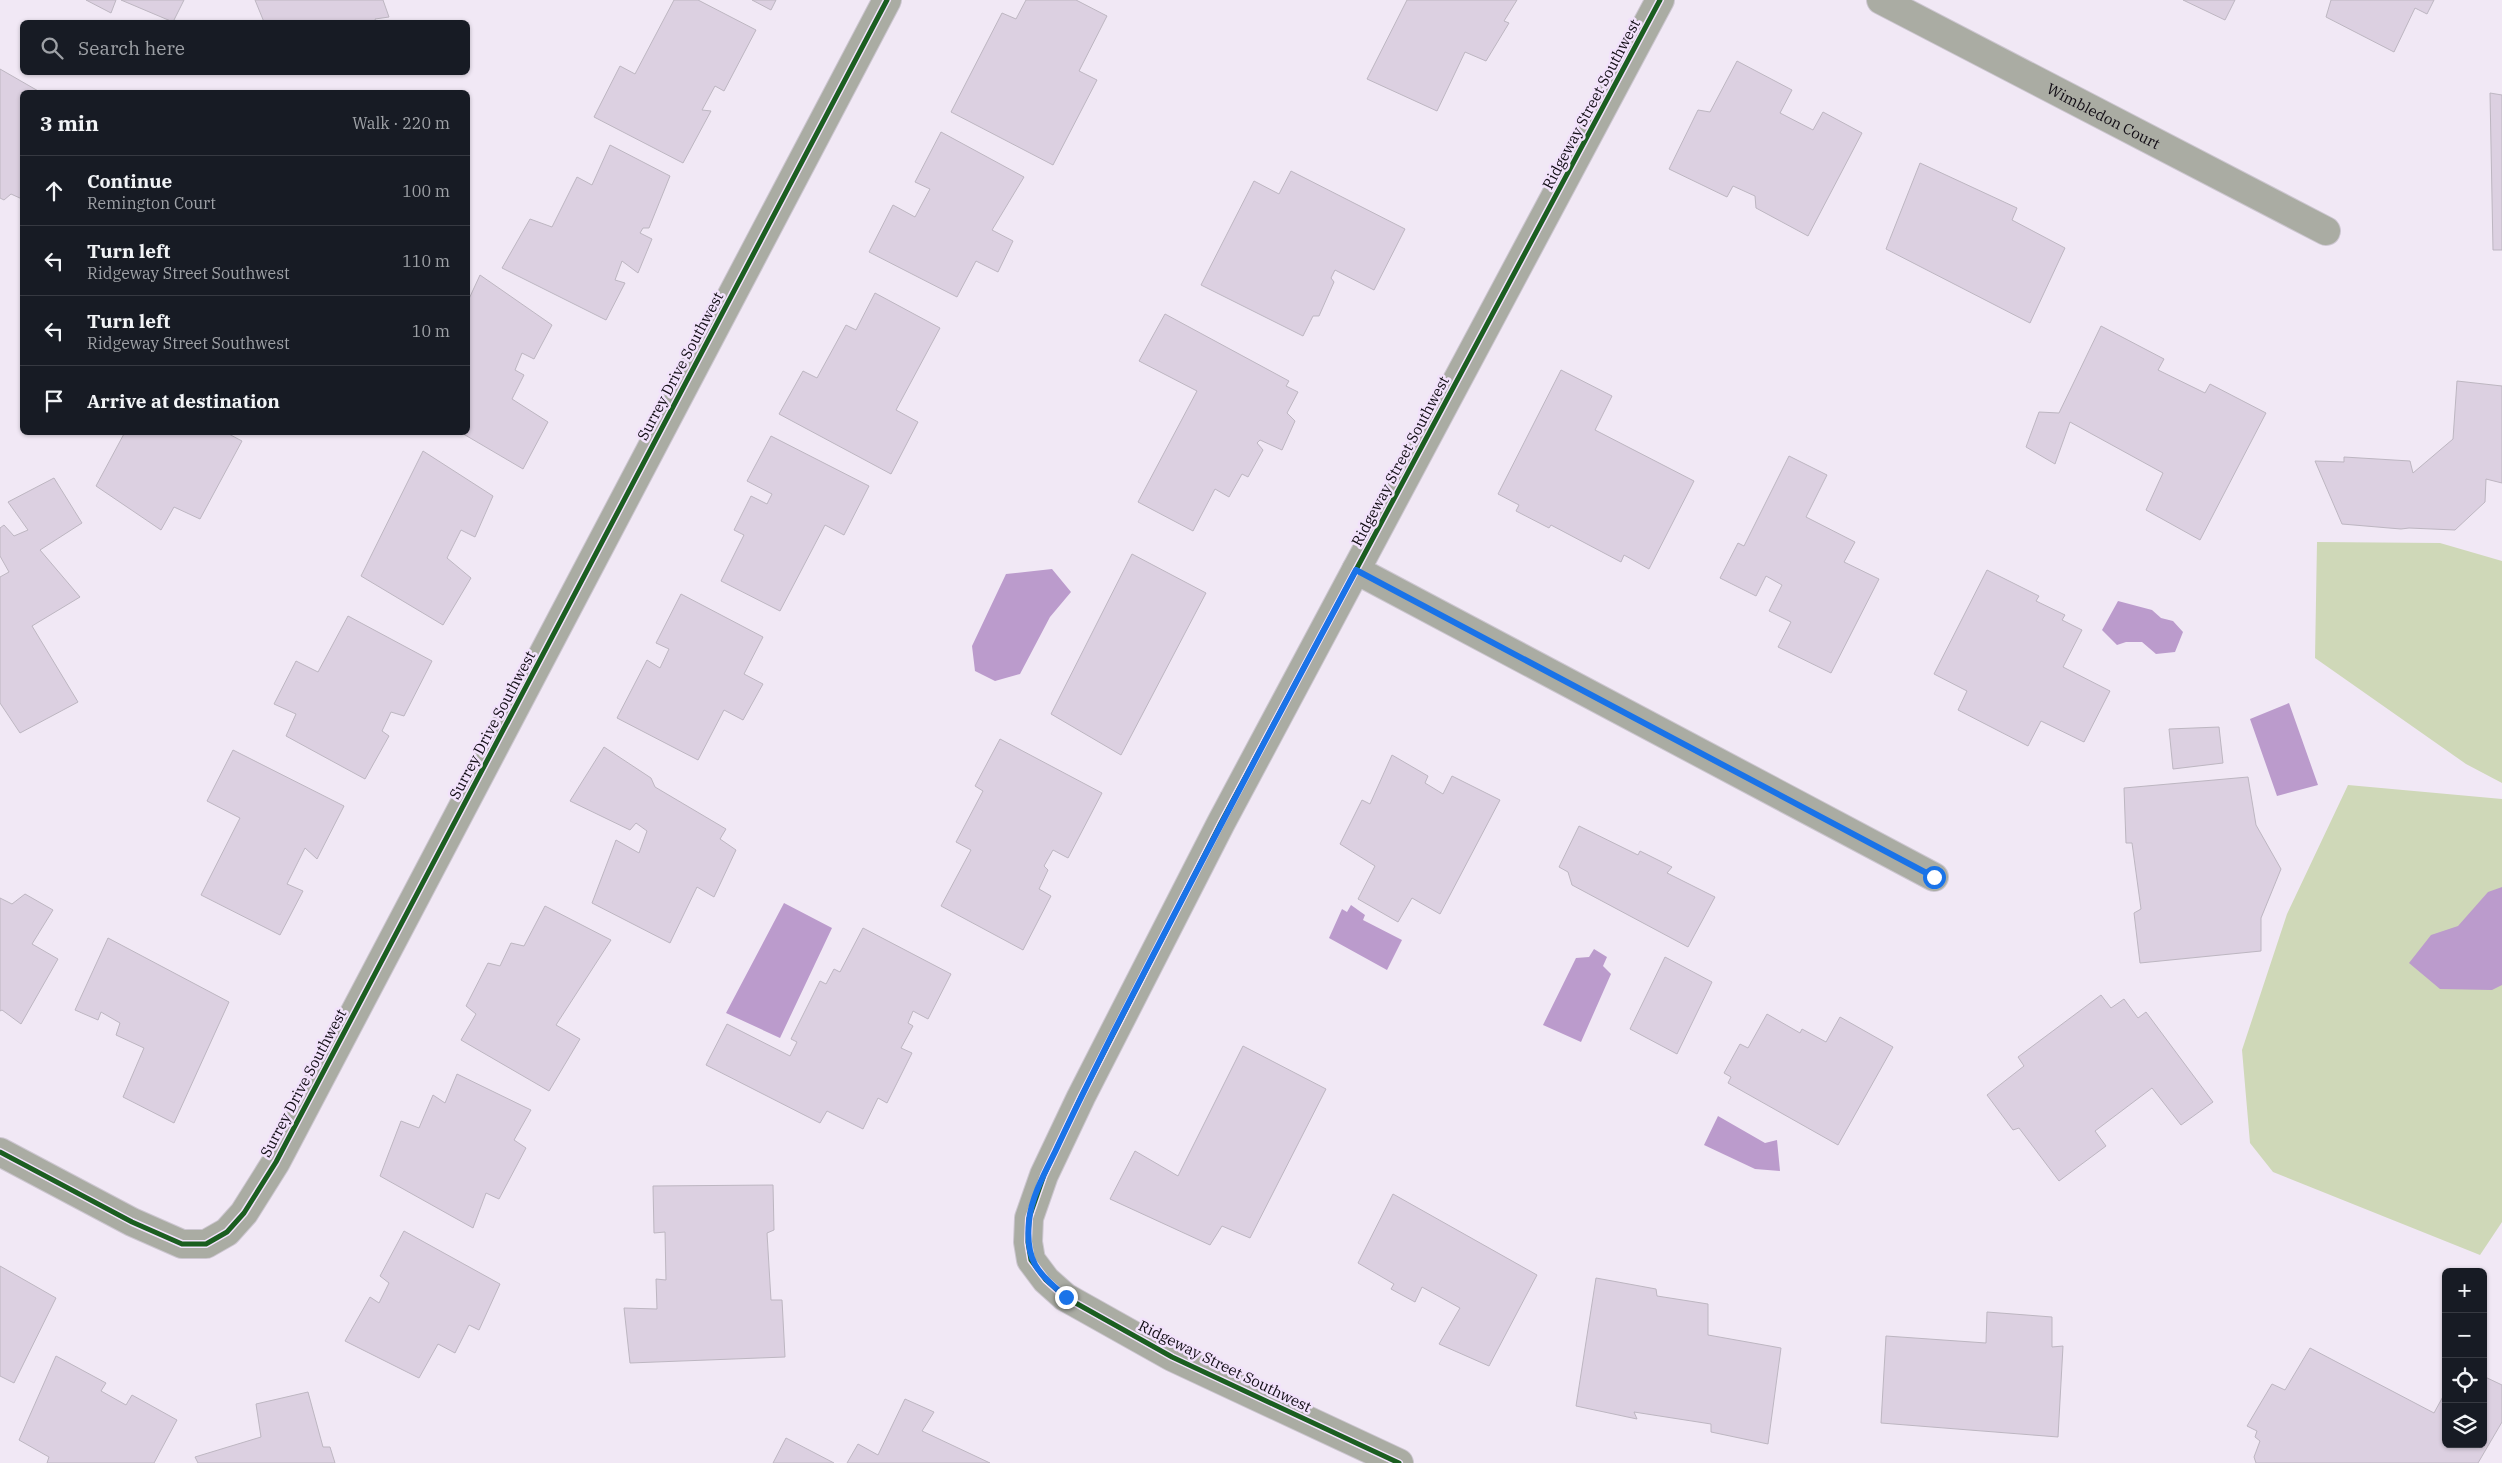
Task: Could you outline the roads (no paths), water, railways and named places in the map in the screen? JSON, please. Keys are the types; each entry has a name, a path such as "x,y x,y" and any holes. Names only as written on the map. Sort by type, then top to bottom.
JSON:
{"street":[{"name":"Surrey Drive Southwest","path":"0,1152 132,1222 182,1244 206,1244 227,1232 244,1213 276,1162 887,0"},
{"name":"Ridgeway Street Southwest","path":"1399,1463 1172,1357 1066,1297 1046,1280 1031,1260 1028,1242 1029,1218 1044,1175 1081,1097 1221,823 1660,0"},
{"name":"Wimbledon Court","path":"1882,0 2326,231"},
{"path":"1356,570 1934,877"}]}
